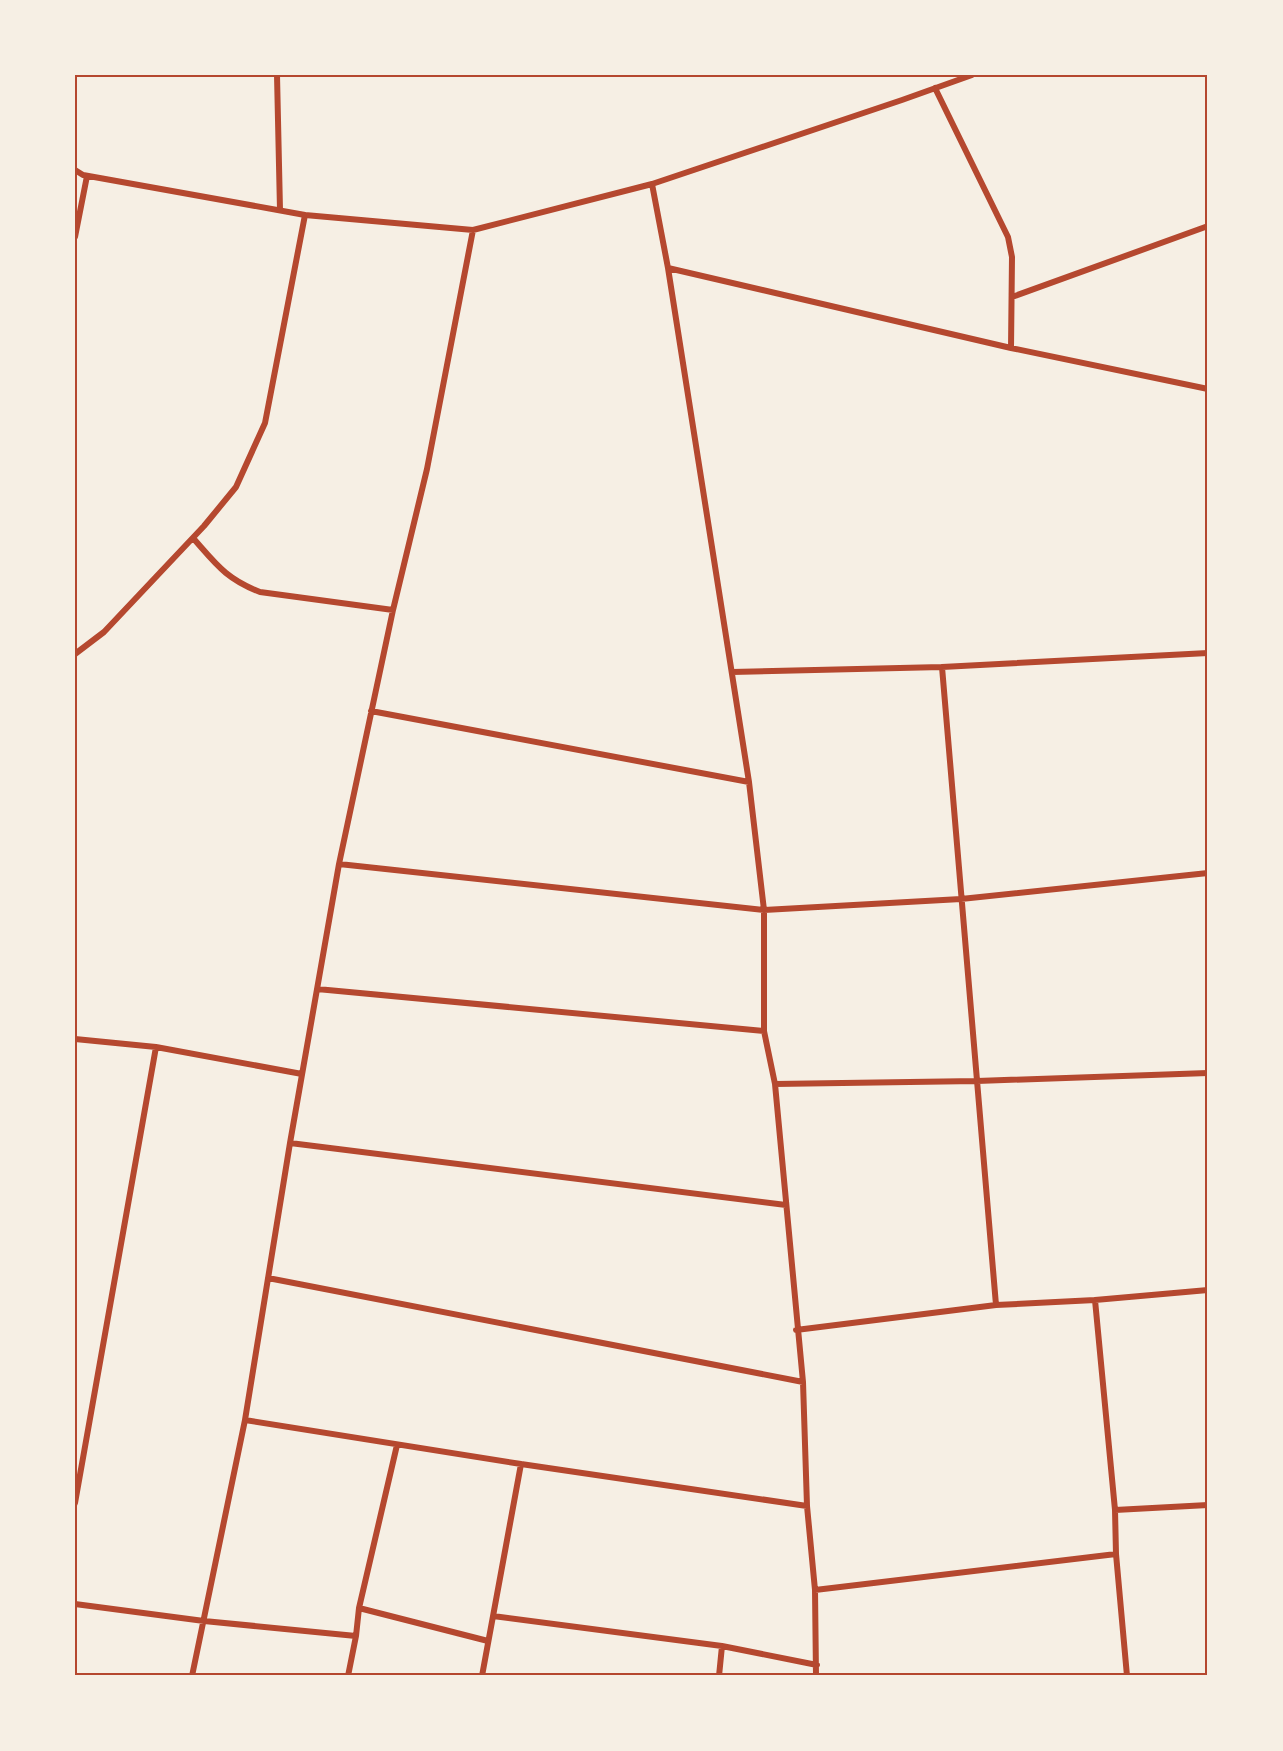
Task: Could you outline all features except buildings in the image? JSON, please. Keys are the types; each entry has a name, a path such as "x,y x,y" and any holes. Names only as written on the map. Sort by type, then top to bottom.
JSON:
{"street":[{"path":"277,75 280,210"},
{"path":"75,170 87,176 306,215 472,230 652,184 972,75"},
{"path":"935,88 1008,237 1012,257 1011,348"},
{"path":"75,237 87,176"},
{"path":"652,184 668,268 749,782 764,910 764,1030 775,1084 796,1330 803,1382 807,1506 815,1590 816,1676"},
{"path":"75,654 104,632 193,538 236,487 265,423 306,215"},
{"path":"1012,297 1208,226"},
{"path":"192,1676 245,1420 290,1143 339,864 393,610 427,469 472,230"},
{"path":"668,268 1011,348 1208,388"},
{"path":"193,538 227,576 260,592 393,610"},
{"path":"732,672 942,668 1208,653"},
{"path":"942,668 996,1305"},
{"path":"371,711 749,782"},
{"path":"339,864 764,910 961,899 1208,873"},
{"path":"317,989 764,1030"},
{"path":"75,1039 156,1047 302,1074"},
{"path":"75,1503 156,1047"},
{"path":"775,1084 977,1081 1208,1073"},
{"path":"290,1143 786,1205"},
{"path":"268,1278 803,1382"},
{"path":"796,1330 996,1305 1095,1300 1208,1290"},
{"path":"1095,1300 1115,1510 1116,1554 1127,1676"},
{"path":"245,1420 807,1506"},
{"path":"348,1676 359,1608 398,1445"},
{"path":"482,1676 521,1464"},
{"path":"1115,1510 1208,1505"},
{"path":"815,1590 1116,1554"},
{"path":"75,1604 204,1621 356,1636"},
{"path":"359,1608 488,1641"},
{"path":"493,1617 722,1646 817,1665"},
{"path":"719,1676 722,1646"}]}
